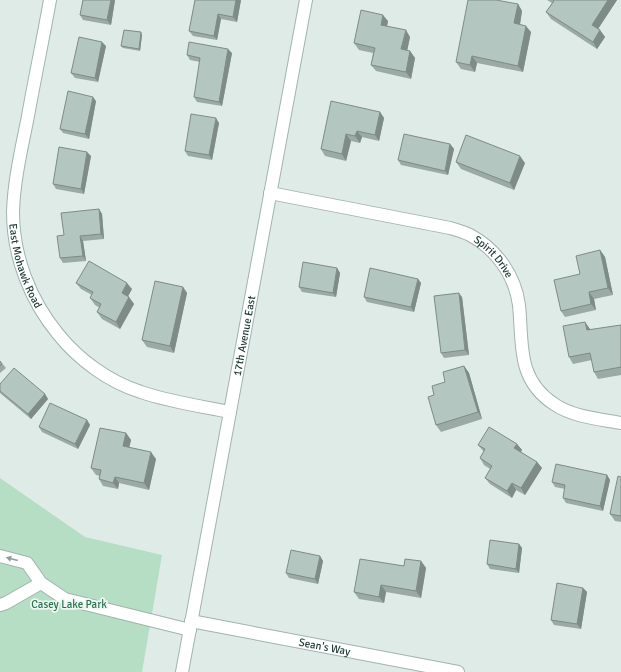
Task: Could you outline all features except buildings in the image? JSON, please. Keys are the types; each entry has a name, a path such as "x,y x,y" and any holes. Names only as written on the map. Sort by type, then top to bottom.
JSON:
{"street":[{"name":"East Mohawk Road","path":"50,0 16,178 13,212 16,247 23,273 34,299 48,322 66,344 86,362 115,381 140,392 168,400 230,412"},
{"name":"17th Avenue East","path":"182,672 306,0"},
{"name":"Spirit Drive","path":"270,194 450,228 470,235 487,246 501,261 512,279 519,306 522,353 527,373 534,385 548,400 566,411 578,415 621,423"},
{"path":"0,556 27,563 41,583 0,605"},
{"name":"Sean's Way","path":"41,583 65,599 190,625 458,672"}],"green space":[{"name":"Casey Lake Park","path":"0,478 85,537 162,555 142,672 0,672"}]}
